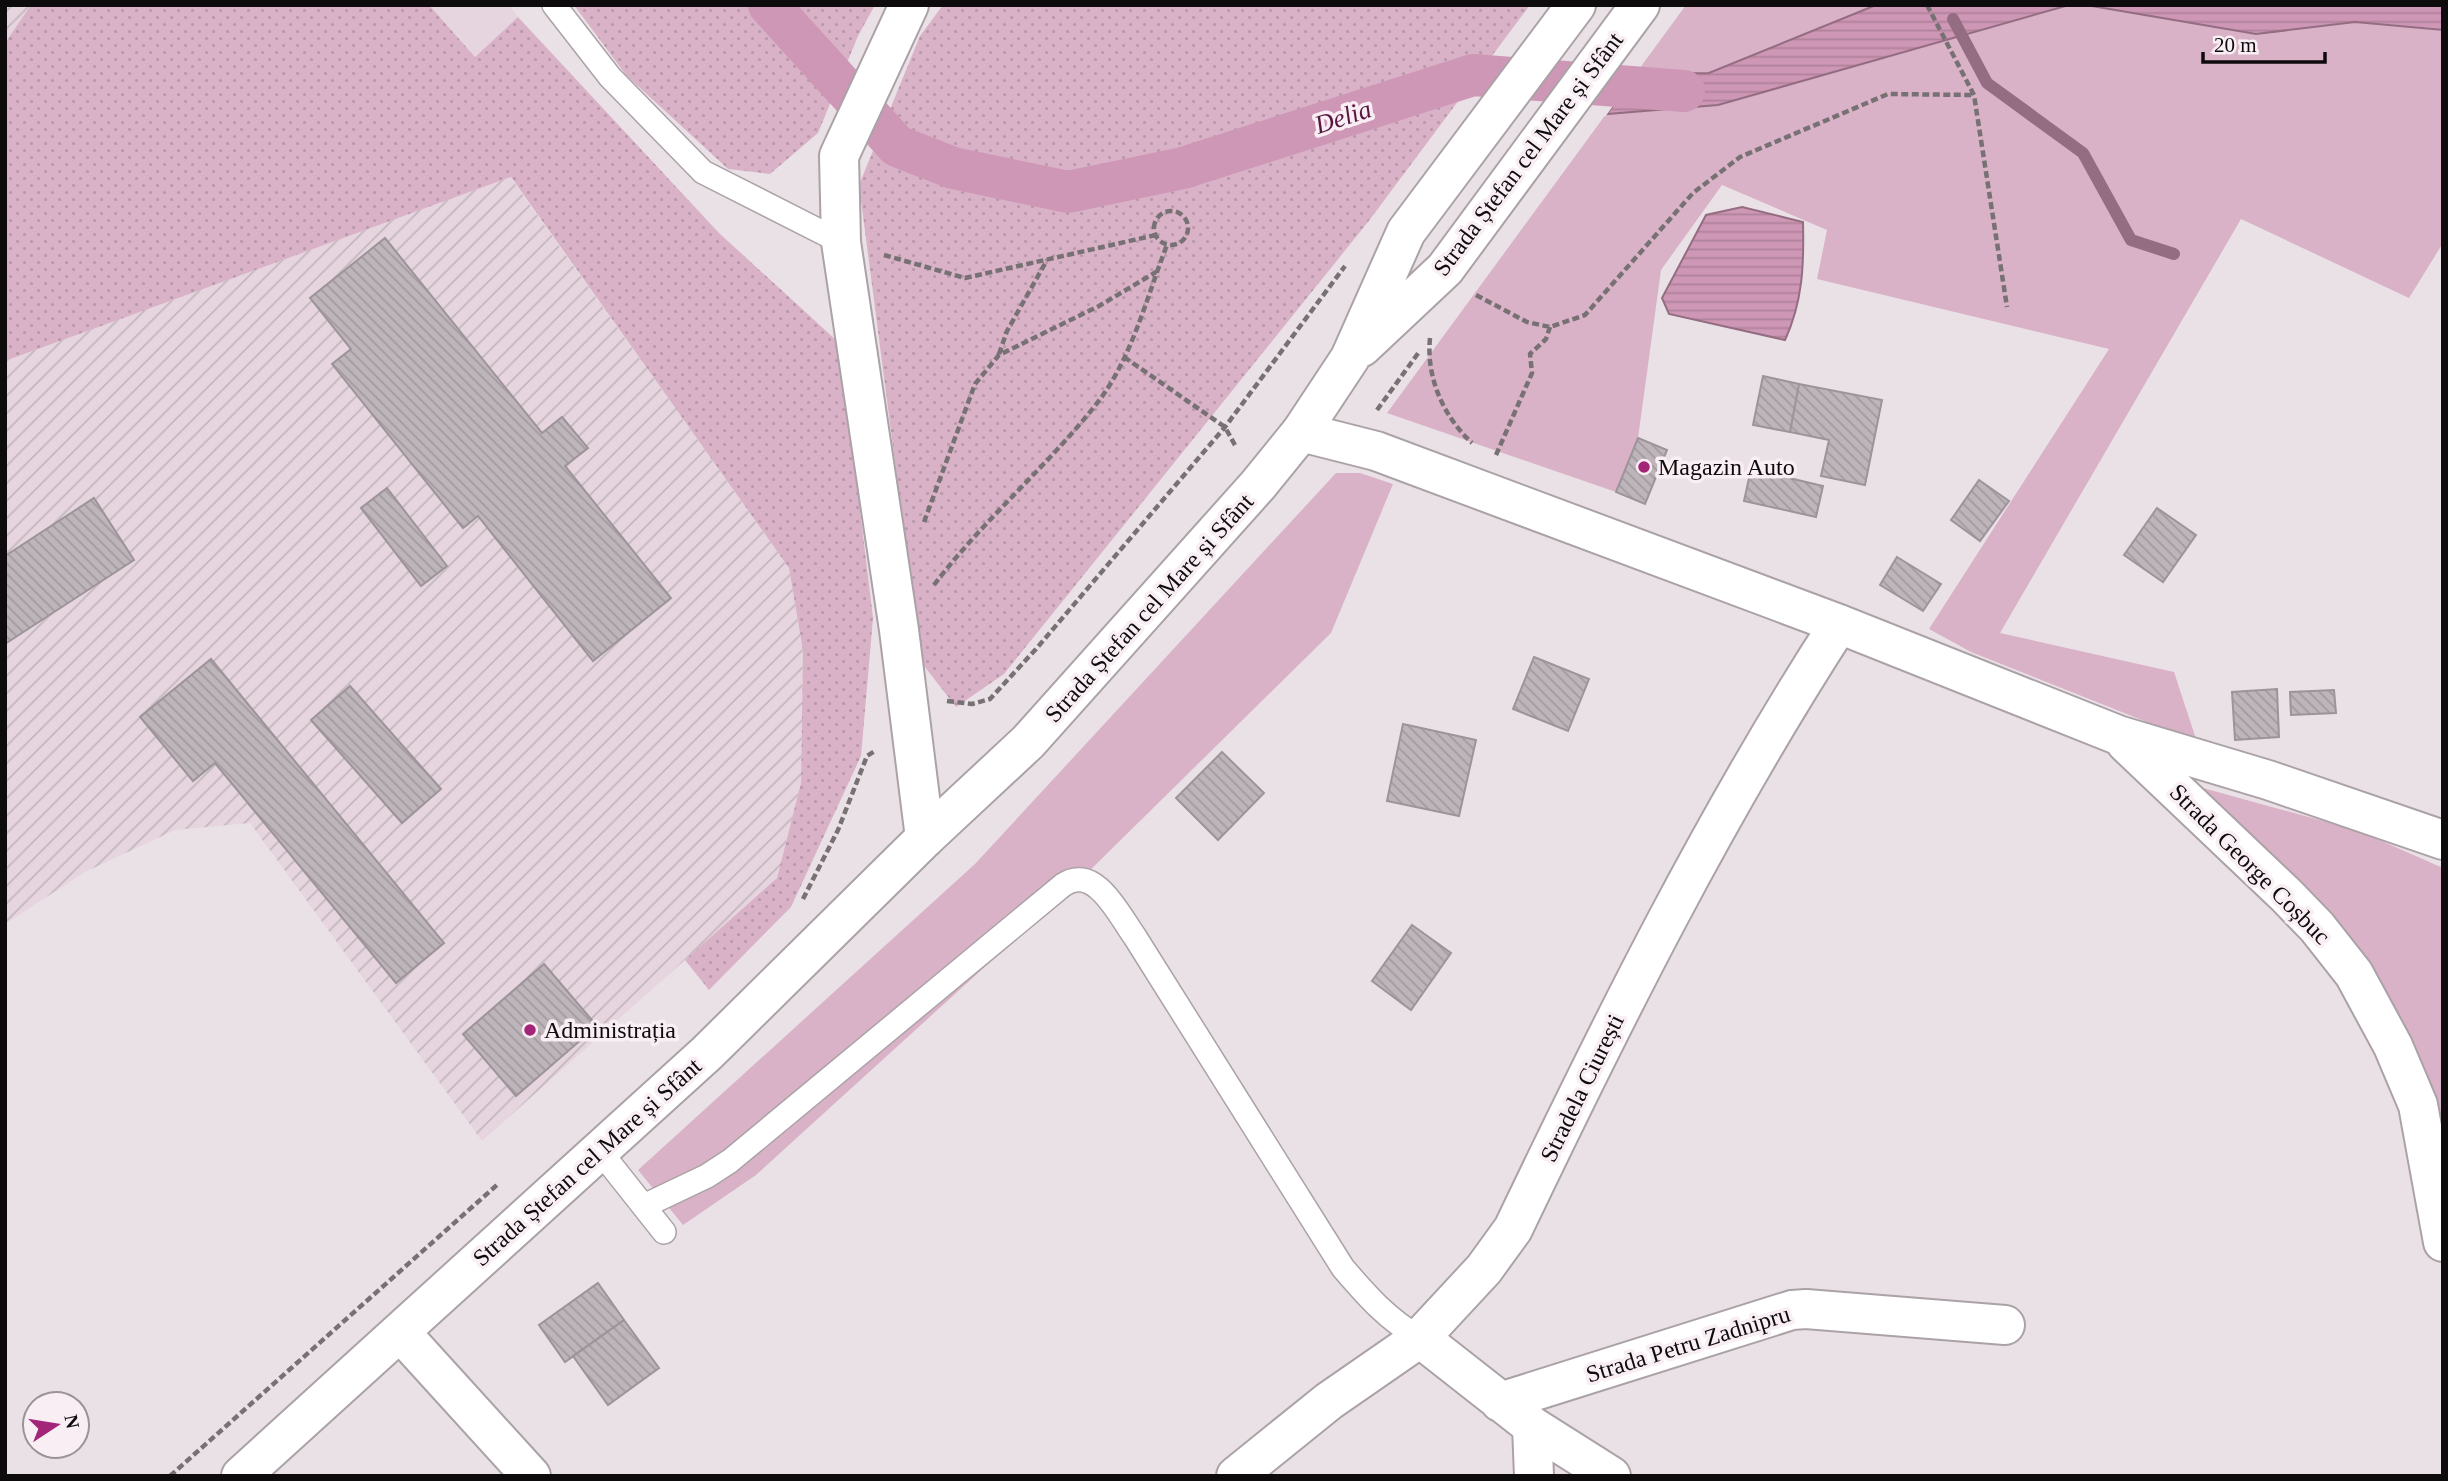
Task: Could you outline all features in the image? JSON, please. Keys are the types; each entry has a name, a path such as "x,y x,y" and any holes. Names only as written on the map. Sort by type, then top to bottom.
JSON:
{"street":[{"name":"Strada Ștefan cel Mare și Sfânt","path":"241,1476 707,1053 925,838 1028,742 1301,432 1350,358 1406,232 1576,5"},
{"name":"Strada Ștefan cel Mare și Sfânt","path":"1350,358 1456,279 1640,5"},
{"path":"904,14 839,156 841,243 899,630 925,838"},
{"path":"1301,432 1376,451 1839,624 2118,735 2268,780 2443,840"},
{"name":"Stradela Ciurești","path":"1236,1476 1329,1401 1420,1338 1484,1269 1513,1229 1665,919 1750,766 1839,624"},
{"name":"Strada George Coșbuc","path":"2118,735 2318,927 2354,974 2407,1075 2418,1105 2443,1242"},
{"name":"Strada Petru Zadnipru","path":"1500,1402 1792,1310 2005,1325"},
{"path":"401,1333 531,1476"},
{"path":"1420,1338 1532,1426 1611,1476"},
{"path":"1532,1426 1534,1476"}],"lane":[{"path":"554,5 610,77 703,172 841,243"},
{"path":"644,1206 707,1176 730,1161 1063,885 1072,878 1086,878 1098,887 1135,937 1343,1268 1374,1304 1400,1326 1420,1338"},
{"path":"599,1150 664,1231"}],"path":[{"path":"1927,5 1974,94 2007,307"},
{"path":"1456,279 1527,322 1550,327 1585,315 1693,193 1740,158 1888,94 1974,94"},
{"path":"1165,212 1178,212 1185,217 1189,229 1184,241 1167,245 1156,236 1154,226 1165,212"},
{"path":"841,243 965,278 1156,236"},
{"path":"899,630 961,549 1099,401 1124,357 1167,245"},
{"path":"923,524 975,384 999,355 1007,331 1047,260"},
{"path":"797,911 838,830 867,756 941,701 972,704 990,699 1225,427 1349,260"},
{"path":"999,355 1099,306 1156,272"},
{"path":"1493,462 1532,373 1530,354 1546,339 1550,327"},
{"path":"1431,336 1428,362 1445,410 1463,434 1483,453"},
{"path":"1124,357 1225,427"},
{"path":"170,1476 499,1183"}],"shaded area":[{"path":"5,5 31,5 5,43"},
{"path":"31,5 429,5 475,57 518,17 719,233 836,340 844,377 873,618 861,756 791,907 709,990 685,960 777,878 801,783 803,651 789,568 511,177 5,361 5,43"},
{"path":"429,5 509,5 518,17 475,57"},
{"path":"574,5 875,5 858,36 818,133 770,174 728,169 626,75"},
{"path":"943,5 1530,5 1368,222 1004,674 956,707 921,662 859,185 920,36"},
{"path":"1686,5 2443,5 2443,243 2409,298 2241,219 2000,633 2174,672 2197,742 1971,652 1929,629 2109,349 1817,279 1827,230 1722,185 1661,270 1638,438 1616,492 1387,413"},
{"path":"1876,5 2069,5 1718,105 1607,114 1636,74 1709,73"},
{"path":"2086,5 2443,5 2443,30 2355,22 2256,34"},
{"path":"510,177 789,568 803,651 801,783 777,878 482,1141 250,823 175,830 85,872 5,924 5,361"},
{"path":"1742,207 1803,222 1799,297 1785,340 1669,314 1662,298 1706,215"},
{"path":"1336,473 1360,473 1393,484 1331,633 1077,883 756,1175 683,1225 638,1170 975,864"},
{"path":"2185,783 2359,831 2443,868 2443,1179 2428,1093"}],"pier":[{"path":"1638,70 1605,117 1604,112 1633,72"}],"building":[{"path":"385,238 542,433 562,417 588,448 565,466 671,598 593,661 478,516 463,528 332,364 351,349 310,298"},
{"path":"1763,376 1799,384 1790,432 1753,425"},
{"path":"1799,384 1882,400 1865,485 1821,476 1829,440 1790,432"},
{"path":"1638,438 1667,450 1645,504 1616,492"},
{"path":"1751,469 1823,486 1816,517 1744,501"},
{"path":"1979,480 2009,501 1980,541 1951,520"},
{"path":"387,488 447,566 421,586 361,508"},
{"path":"94,498 134,560 5,644 5,556"},
{"path":"2157,508 2196,535 2163,582 2124,555"},
{"path":"1897,557 1941,584 1923,611 1880,585"},
{"path":"1534,657 1589,679 1568,731 1513,709"},
{"path":"211,659 444,943 396,983 215,763 193,781 140,717"},
{"path":"350,686 441,789 402,823 311,720"},
{"path":"2277,689 2279,737 2235,740 2232,692"},
{"path":"2334,690 2336,713 2291,715 2290,692"},
{"path":"1403,724 1476,740 1459,816 1387,801"},
{"path":"1222,752 1264,793 1218,840 1176,798"},
{"path":"1412,925 1451,953 1411,1010 1372,981"},
{"name":"Administrația","path":"544,964 597,1026 516,1096 463,1034"},
{"path":"598,1283 624,1320 565,1362 539,1325"},
{"path":"624,1320 659,1368 608,1405 573,1356"}],"waterway":[{"name":"Delia","path":"769,5 897,146 953,168 1068,192 1183,168 1473,75 1684,91"},
{"path":"1953,19 1987,83 2083,153 2131,240 2174,254"}],"place":[{"name":"Magazin Auto","path":"1644,467"},
{"name":"Administrația","path":"530,1030"}]}
